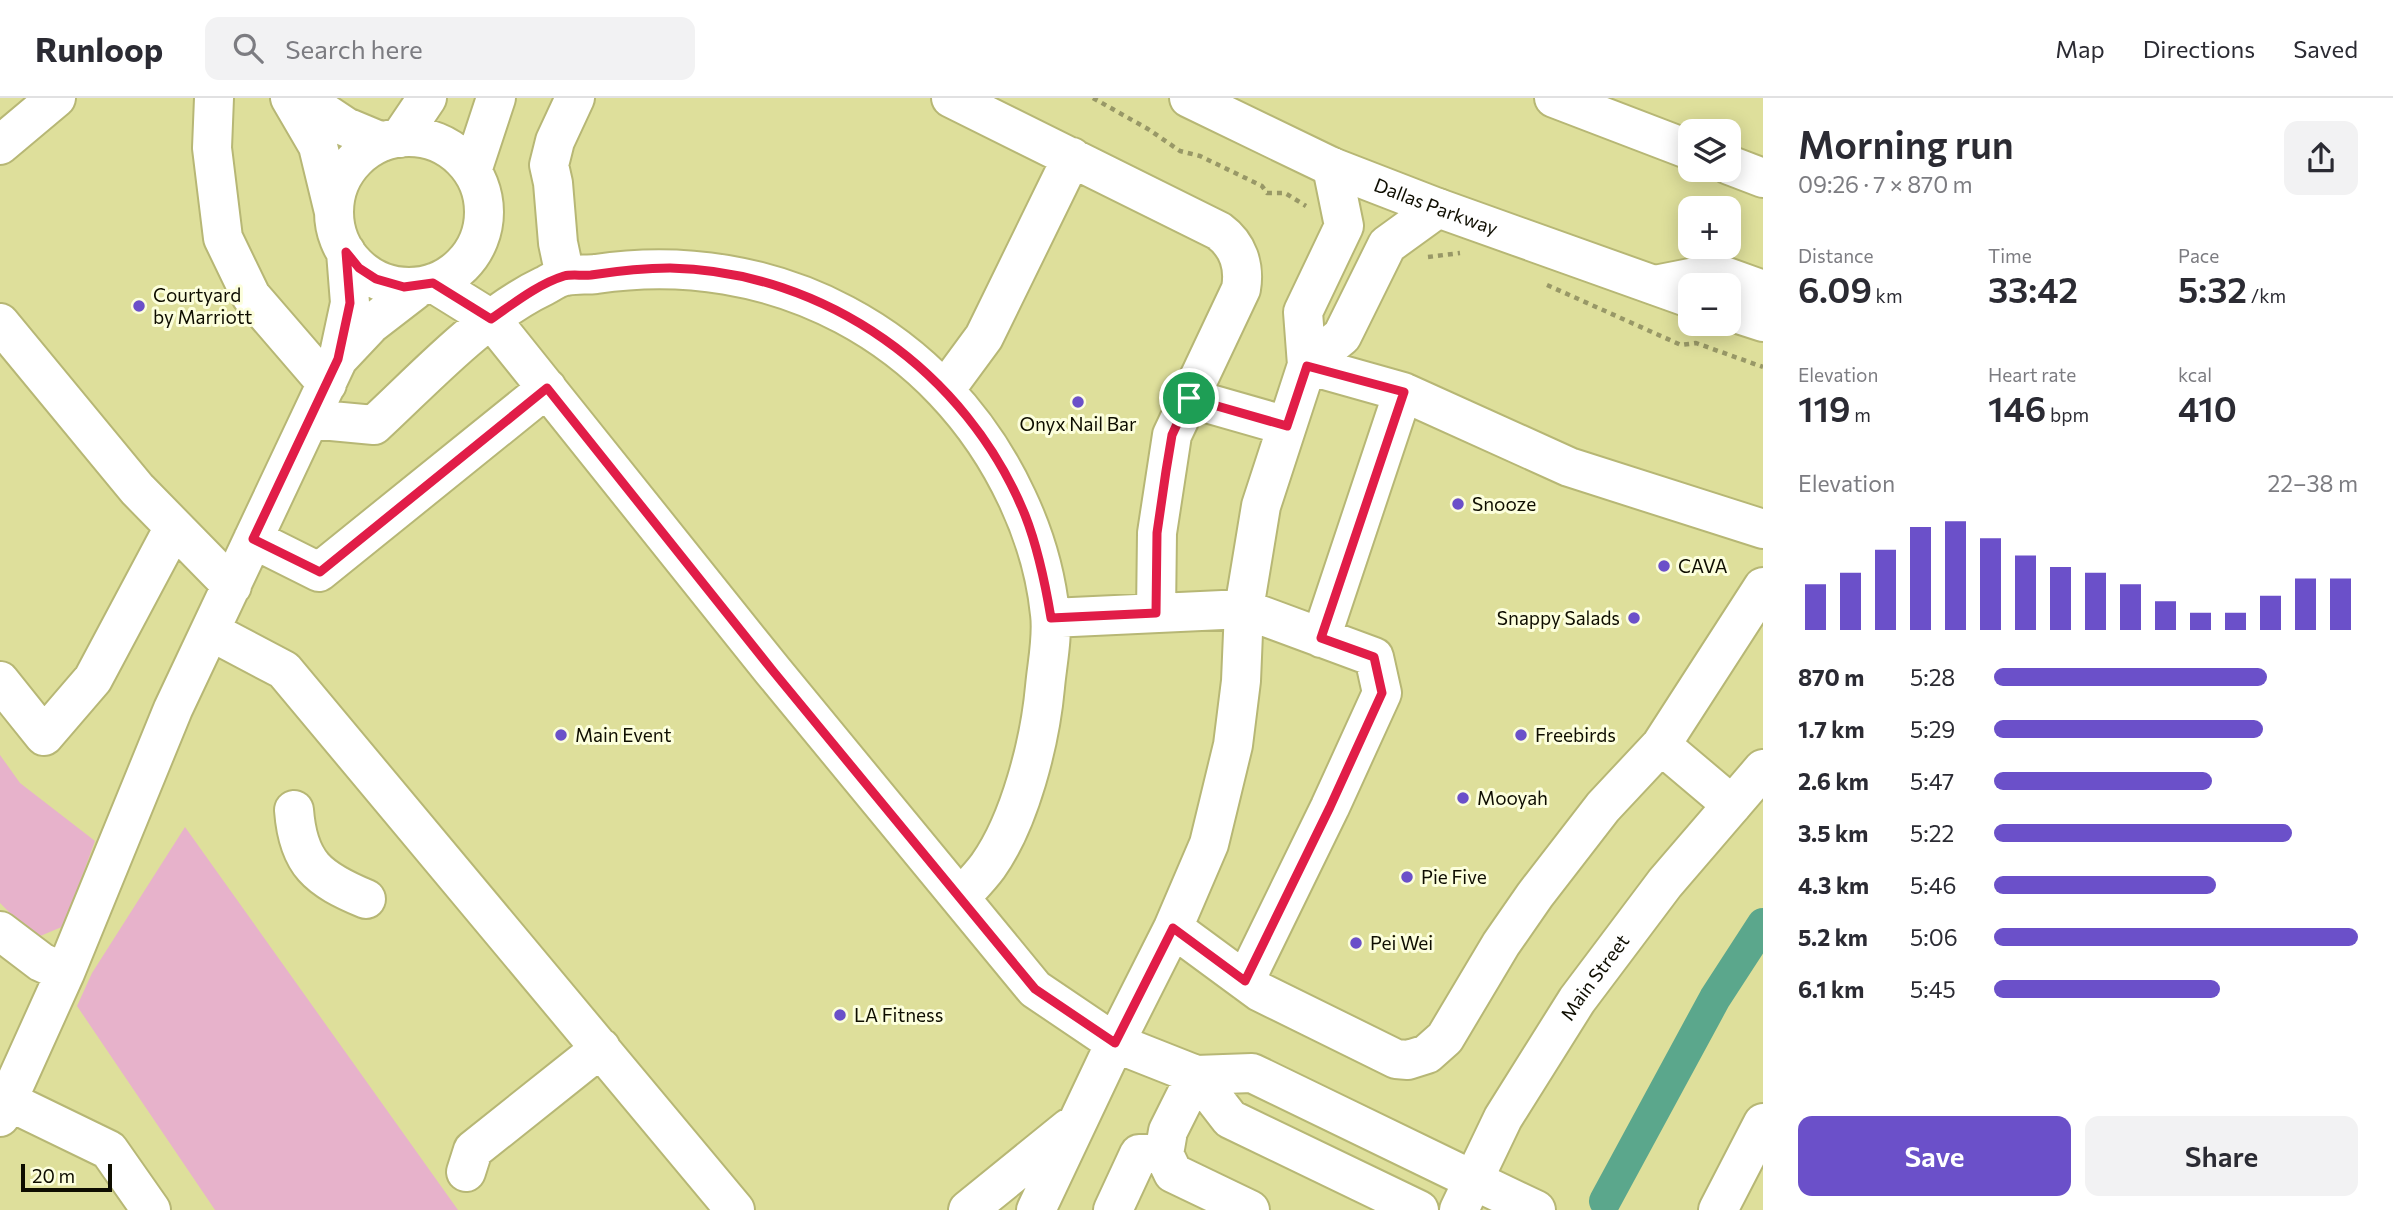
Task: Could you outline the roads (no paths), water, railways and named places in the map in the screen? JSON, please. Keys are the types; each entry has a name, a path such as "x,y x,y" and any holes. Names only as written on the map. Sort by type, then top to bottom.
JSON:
{"main road":[{"path":"0,145 56,98"},
{"path":"214,98 212,148 223,238 251,296 333,371"},
{"path":"290,98 318,146 337,234 346,252 359,268 390,285 426,285 491,319 773,671 1035,989 1115,1043 1196,1075 1252,1073 1466,1195 1536,1210"},
{"path":"302,98 346,127 391,140"},
{"path":"391,140 427,98"},
{"path":"472,171 496,98"},
{"path":"565,276 558,243 549,165 555,141 575,98"},
{"path":"951,98 1219,231 1230,241 1238,255 1241,289 1172,435 1157,533 1156,613"},
{"name":"Dallas Parkway","path":"1189,98 1332,167 1678,294"},
{"path":"1554,98 1678,145"},
{"path":"333,371 370,324 426,285 458,269 471,254 480,236 484,203 472,171 458,155 441,144 421,138 391,140 365,151 350,166 340,183 334,213"},
{"path":"945,390 984,337 1072,157"},
{"path":"1036,1210 1173,928 1209,844 1233,745 1241,681 1244,609 1261,506 1307,366 1303,312 1344,226 1332,167"},
{"path":"1741,170 1763,178"},
{"path":"1307,366 1342,336 1387,245 1438,208"},
{"path":"480,236 491,319"},
{"path":"151,1210 108,1150 4,1109 65,973 173,709 333,371 350,303 346,252"},
{"path":"310,419 374,425 491,319 531,292 565,276 639,269 680,269 731,275 771,284 820,302 865,326 907,355 945,390 996,457 1024,513 1041,563 1051,618 1041,726 1016,810 988,865 960,898"},
{"path":"1653,285 1716,273 1763,290"},
{"path":"1741,315 1763,322"},
{"path":"0,323 138,489 232,586"},
{"path":"1307,366 1404,392 1569,467 1763,529"},
{"path":"253,539 320,572 547,388"},
{"path":"1321,638 1404,392"},
{"path":"1189,398 1287,426"},
{"path":"0,681 44,736 93,679 174,527"},
{"path":"1173,928 1260,992 1396,1059 1408,1060 1427,1054 1445,1038 1500,944 1560,862 1603,807 1661,745 1763,587"},
{"path":"1051,618 1244,609 1374,657 1382,693 1245,981"},
{"path":"210,631 284,670 735,1210"},
{"path":"1661,745 1732,805"},
{"name":"Main Street","path":"1466,1195 1503,1118 1577,1000 1665,883 1763,769"},
{"path":"294,810 296,831 307,862 335,886 366,899"},
{"path":"0,931 41,962 65,973"},
{"path":"466,1172 473,1150 601,1048"},
{"path":"1196,1075 1168,1131 1164,1154 1173,1174 1250,1210"},
{"path":"1196,1075 1230,1119 1419,1210"},
{"path":"968,1210 1078,1121"},
{"path":"1718,1210 1763,1124"},
{"path":"1113,1210 1139,1154 1164,1154"}],"waterway":[{"path":"1605,1201 1715,998 1763,924"}],"place":[{"name":"Courtyard by Marriott","path":"139,306"},
{"name":"Onyx Nail Bar","path":"1078,402"},
{"name":"Snooze","path":"1458,504"},
{"name":"CAVA","path":"1664,566"},
{"name":"Snappy Salads","path":"1634,618"},
{"name":"Main Event","path":"561,735"},
{"name":"Freebirds","path":"1521,735"},
{"name":"Mooyah","path":"1463,798"},
{"name":"Pie Five","path":"1407,877"},
{"name":"Pei Wei","path":"1356,943"},
{"name":"LA Fitness","path":"840,1015"}]}
